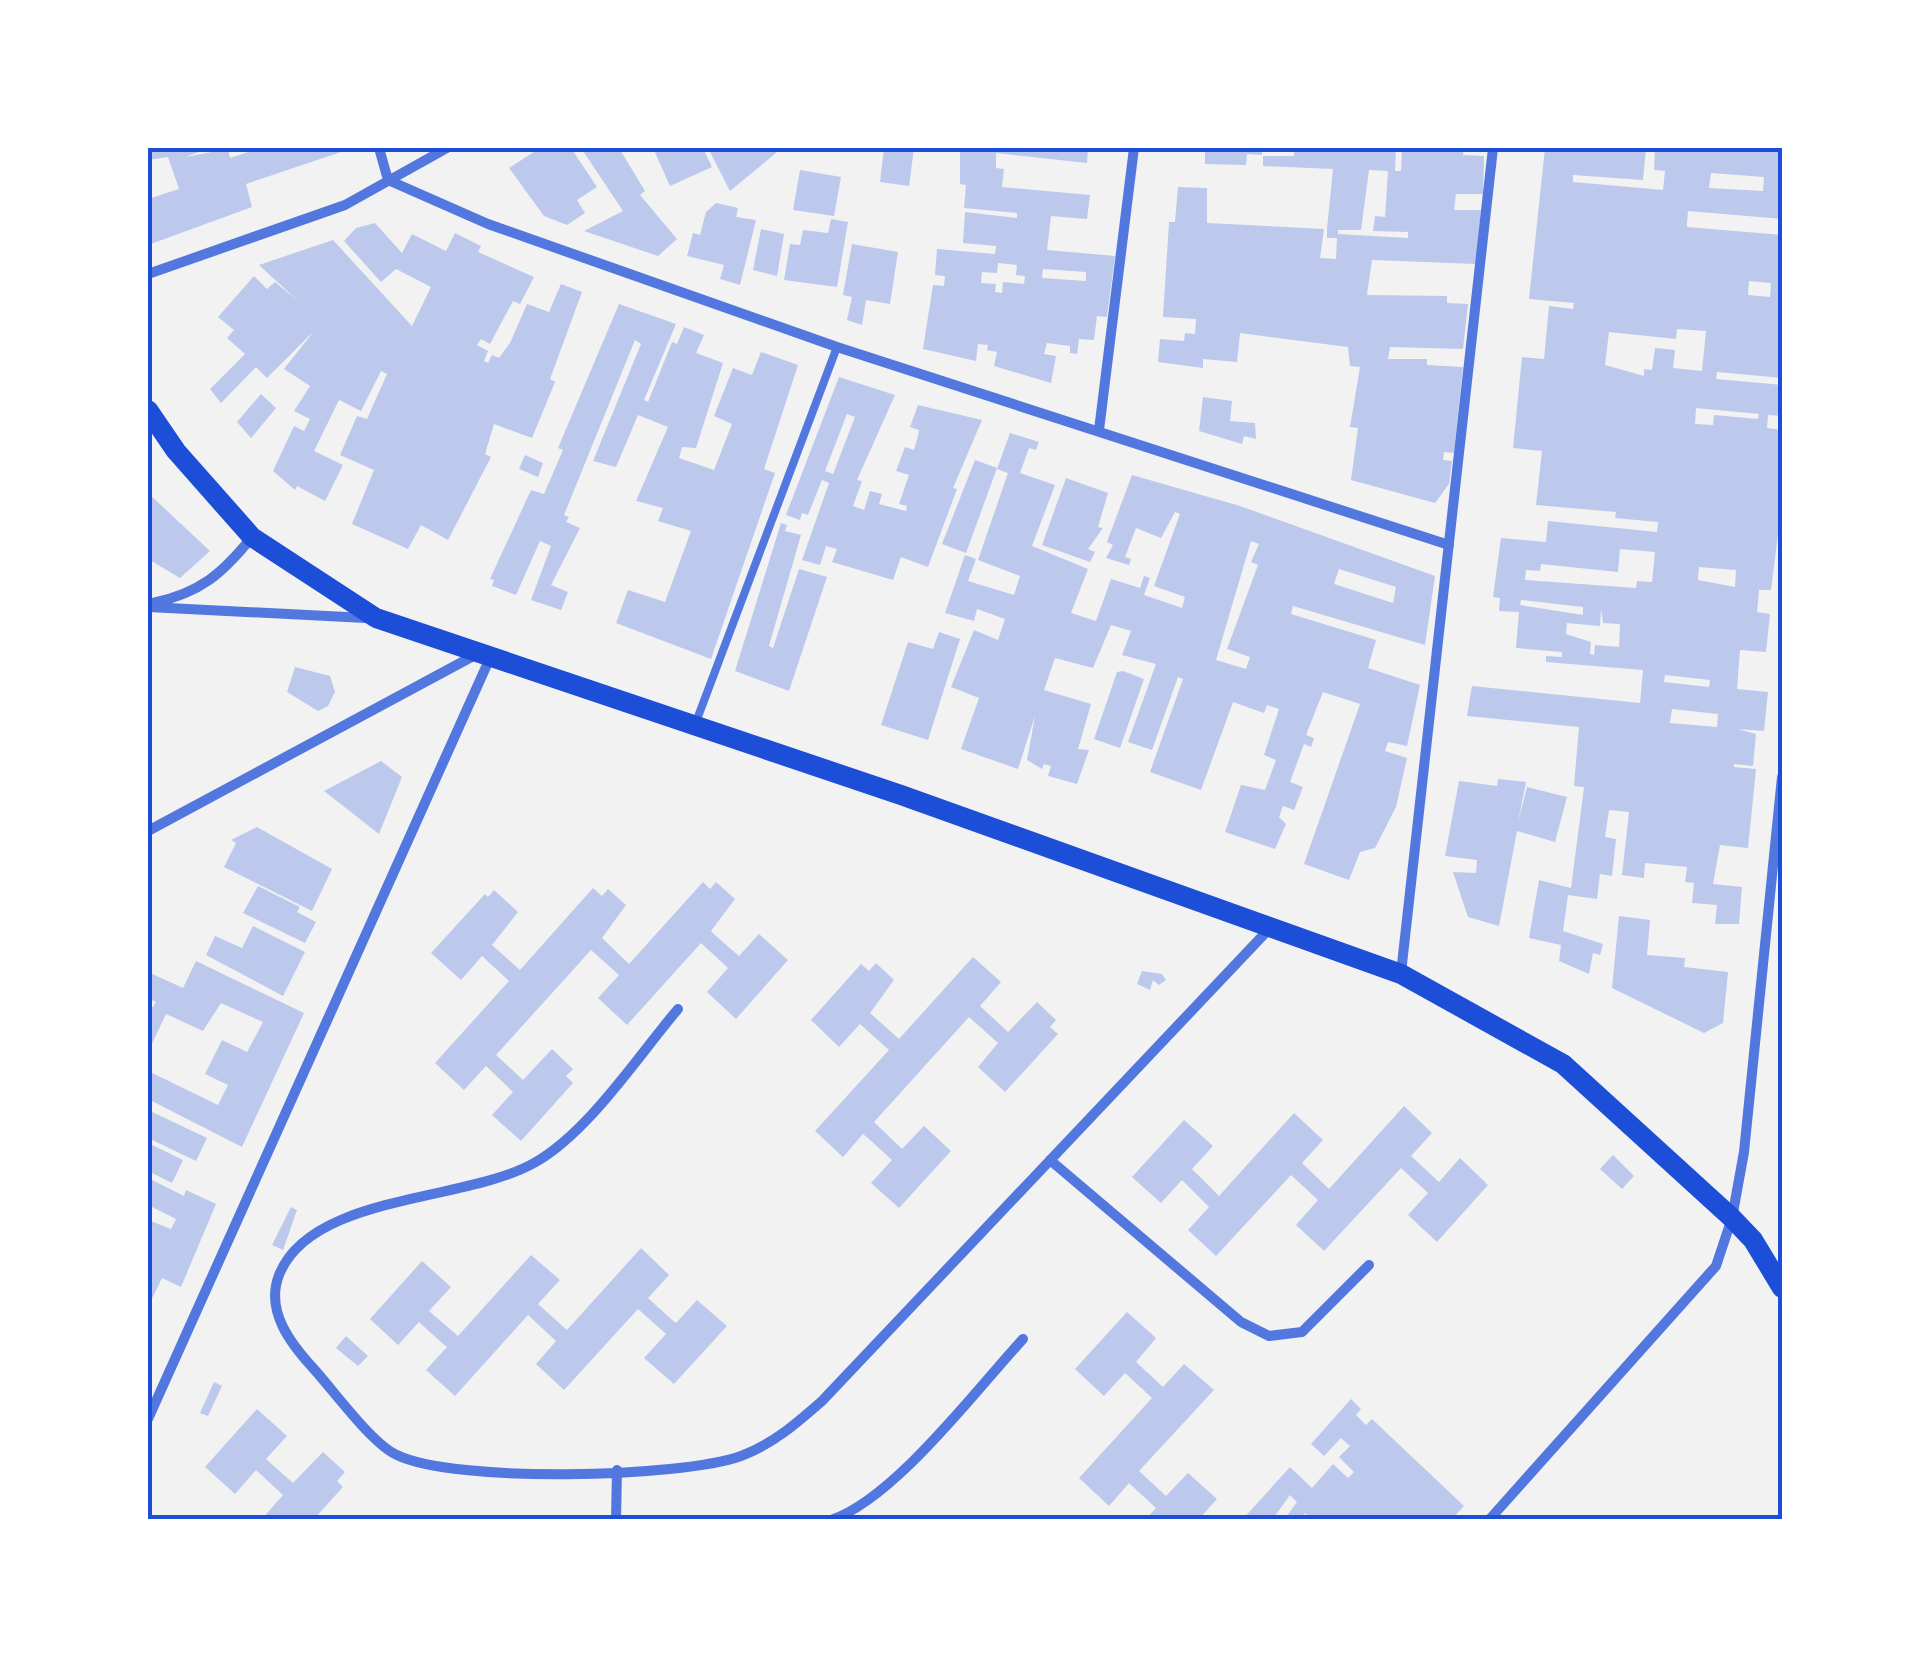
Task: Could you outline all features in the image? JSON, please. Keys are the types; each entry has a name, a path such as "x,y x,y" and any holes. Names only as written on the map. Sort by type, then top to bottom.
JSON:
{"main road":[{"path":"148,410 176,451 252,536 376,618 1400,974 1563,1064 1754,1240 1782,1288"}],"street":[{"path":"379,148 388,180"},
{"path":"148,274 345,205 446,148"},
{"path":"1099,430 1134,148"},
{"path":"1400,974 1493,148"},
{"path":"388,180 488,224 837,347 1448,546"},
{"path":"148,606 185,596 208,584 252,536"},
{"path":"148,606 376,618"},
{"path":"148,831 483,656"},
{"path":"148,1419 483,656"},
{"path":"1489,1520 1716,1266 1732,1218 1753,1080 1782,777"},
{"path":"678,1009 568,1138 534,1164 478,1184 350,1216 306,1237 279,1273 275,1293 288,1340 392,1454 426,1467 472,1472 616,1470 739,1457 779,1438 822,1401 1271,926"},
{"path":"1050,1160 1241,1322 1268,1336 1302,1332 1370,1265"},
{"path":"831,1520 848,1514 885,1488 1023,1339"},
{"path":"616,1470 616,1520"}],"lane":[{"path":"695,726 837,347"}],"building":[{"path":"148,148 210,148 185,157 228,149 230,158 261,148 353,148 246,184 252,207 148,245 148,199 179,189 168,157 148,160"},
{"path":"540,148 571,148 597,187 577,200 585,213 567,225 544,216 509,168"},
{"path":"581,148 619,148 645,191 640,195 677,239 658,256 584,231 623,211"},
{"path":"653,148 703,148 712,167 670,186"},
{"path":"708,148 782,148 730,191"},
{"path":"884,148 914,148 909,186 880,182"},
{"path":"960,148 1088,148 1087,163 996,153 996,168 1004,169 1002,187 1090,195 1087,219 1051,216 1047,250 1115,256 1107,317 1097,316 1094,340 1079,339 1077,354 1070,353 1070,346 1047,343 1044,354 1056,356 1051,383 994,366 997,352 987,350 988,345 978,344 976,361 923,349 933,285 944,286 945,276 935,275 937,249 995,254 996,246 963,243 965,212 1017,218 1017,213 964,208 966,185 960,184","holes":["998,263 1017,265 1016,275 1025,276 1024,284 1003,282 1002,293 995,292 996,284 981,283 982,272 997,273","1043,269 1086,272 1086,281 1042,278"]},
{"path":"1205,148 1262,148 1262,155 1247,154 1246,165 1205,164"},
{"path":"1294,148 1396,148 1395,171 1401,171 1402,148 1464,148 1463,155 1484,156 1483,194 1456,194 1454,210 1481,210 1476,264 1372,260 1368,287 1367,295 1447,296 1447,303 1468,304 1463,349 1390,347 1388,359 1427,359 1427,365 1463,367 1454,453 1444,452 1443,460 1452,461 1449,484 1435,503 1351,480 1358,428 1350,427 1360,367 1350,366 1348,347 1240,333 1237,362 1203,359 1203,368 1158,362 1160,339 1184,341 1185,333 1195,334 1196,319 1163,317 1169,222 1175,222 1178,187 1207,188 1207,223 1324,229 1320,258 1336,259 1337,238 1327,238 1333,169 1263,166 1263,156 1294,156","holes":["1369,170 1388,171 1385,217 1375,216 1373,231 1408,232 1408,238 1338,234 1338,230 1361,230"]},
{"path":"1545,148 1646,148 1643,180 1573,175 1573,182 1663,190 1665,171 1654,170 1655,148 1782,148 1782,219 1688,211 1687,223 1687,227 1782,235 1782,378 1717,372 1716,379 1782,385 1782,416 1768,415 1767,428 1782,430 1782,502 1771,590 1759,590 1757,612 1770,614 1766,652 1740,650 1737,689 1768,692 1764,731 1738,729 1756,734 1753,766 1734,764 1756,769 1748,848 1720,845 1713,884 1742,887 1739,924 1715,924 1717,905 1692,903 1694,883 1685,882 1687,867 1645,863 1644,878 1622,875 1629,812 1609,810 1605,837 1616,839 1612,876 1600,874 1597,899 1568,895 1563,931 1603,944 1600,955 1593,953 1589,974 1559,961 1561,945 1529,938 1539,880 1571,888 1584,787 1574,786 1579,727 1467,716 1472,686 1640,703 1643,670 1546,662 1546,656 1562,657 1562,652 1516,648 1519,612 1499,611 1500,598 1493,597 1501,538 1546,542 1548,521 1657,532 1658,522 1615,518 1616,512 1536,505 1542,451 1513,448 1522,357 1544,359 1549,306 1573,309 1574,303 1529,299","holes":["1711,173 1764,177 1763,191 1709,188","1749,281 1771,283 1770,297 1748,295","1677,329 1706,331 1702,371 1673,368 1675,350 1655,348 1652,370 1644,369 1644,376 1605,365 1609,332 1676,339","1696,408 1759,414 1758,419 1714,415 1713,425 1695,424","1620,549 1655,552 1652,582 1637,581 1636,588 1525,580 1526,570 1540,571 1541,564 1618,572","1699,567 1736,570 1735,587 1698,580","1521,600 1583,607 1583,615 1520,605","1601,609 1603,623 1620,624 1619,647 1595,645 1594,655 1590,654 1591,642 1566,634 1567,623 1600,626","1665,675 1710,680 1709,687 1664,682","1672,709 1718,714 1717,727 1670,723"]},
{"path":"800,170 841,177 834,216 793,210"},
{"path":"716,203 738,208 736,217 756,220 740,285 720,279 724,265 687,256 693,233 700,235 706,212"},
{"path":"831,219 848,222 837,287 784,280 790,244 800,245 803,230 828,233"},
{"path":"375,223 402,253 412,234 446,251 455,233 481,246 478,252 534,277 520,304 513,301 490,344 481,339 477,345 488,351 484,361 488,363 492,355 499,358 510,343 527,304 549,312 561,284 582,292 550,379 555,382 532,438 494,424 485,454 491,457 448,540 421,525 408,549 352,524 374,470 340,455 357,416 367,419 387,374 381,371 361,411 339,400 314,451 343,465 325,501 297,486 295,490 273,471 294,426 304,431 310,419 294,411 310,386 284,369 314,331 267,378 256,367 221,403 210,389 245,354 227,338 234,330 218,317 254,276 267,289 275,282 298,301 259,265 333,240 412,326 431,287 396,269 381,282 344,241 356,228"},
{"path":"761,229 784,234 777,276 753,270"},
{"path":"852,244 898,252 890,304 866,300 862,325 847,320 852,297 843,295"},
{"path":"619,304 676,324 644,400 648,402 672,342 677,344 684,327 704,335 696,353 723,363 696,448 682,447 679,458 714,470 732,424 714,416 733,368 752,375 761,352 798,365 764,469 775,473 711,659 616,623 628,590 665,602 691,531 658,521 663,508 636,501 668,427 638,415 616,467 593,461 641,344 635,340 564,515 569,517 566,522 580,528 551,585 568,592 561,610 531,600 551,546 540,541 516,595 492,586 494,580 490,579 531,490 544,494 563,450 558,448"},
{"path":"839,377 895,395 857,480 862,481 853,506 864,510 870,491 882,494 879,504 906,511 907,506 899,504 909,475 896,471 905,447 914,450 919,430 910,427 918,405 982,420 953,488 957,489 928,567 901,557 893,580 832,562 837,549 826,546 820,565 802,560 829,483 822,480 808,515 802,513 800,520 786,515","holes":["847,414 855,417 833,474 825,471"]},
{"path":"261,394 276,408 251,438 237,422"},
{"path":"1203,397 1232,401 1230,421 1255,423 1256,439 1244,436 1242,444 1199,431"},
{"path":"1010,433 1039,442 1036,450 1029,448 1020,473 1055,485 1032,546 1088,569 1071,613 1096,621 1111,579 1140,588 1144,576 1150,578 1144,595 1182,608 1185,597 1154,586 1180,514 1175,512 1161,538 1136,528 1125,557 1131,559 1129,565 1106,558 1113,545 1107,542 1132,475 1240,506 1435,576 1425,645 1293,606 1291,614 1376,640 1368,668 1420,685 1407,746 1388,742 1385,751 1407,758 1396,807 1375,848 1360,852 1349,880 1304,864 1360,704 1323,692 1306,735 1314,738 1311,747 1304,744 1290,782 1303,787 1294,810 1283,806 1279,817 1286,824 1275,849 1225,832 1241,785 1265,790 1276,760 1264,755 1279,709 1267,705 1264,713 1233,702 1201,790 1150,772 1183,679 1178,677 1152,750 1128,742 1156,664 1122,655 1131,631 1111,625 1093,668 1055,658 1044,690 1091,704 1078,749 1089,750 1077,784 1048,776 1051,766 1044,764 1042,769 1027,760 1035,716 1018,769 961,749 979,698 951,687 974,630 998,640 1005,619 977,609 974,621 945,613 965,555 976,559 968,581 1014,595 1020,576 978,560 1008,473 997,469","holes":["1251,541 1259,544 1251,562 1258,565 1227,649 1250,657 1246,669 1216,660","1339,569 1396,587 1393,603 1334,584"]},
{"path":"525,455 543,463 538,477 519,469"},
{"path":"975,460 997,468 966,553 942,544"},
{"path":"1066,478 1108,493 1098,527 1103,528 1088,549 1095,552 1090,562 1042,545"},
{"path":"148,493 210,551 180,578 148,559 152,552 148,549"},
{"path":"781,523 787,525 785,531 801,535 769,646 773,648 799,569 827,577 789,691 735,671"},
{"path":"939,632 960,639 928,740 881,725 908,642 933,649"},
{"path":"295,667 330,676 335,692 328,706 318,711 287,692"},
{"path":"1117,672 1144,679 1120,748 1094,739"},
{"path":"381,761 402,777 379,834 324,791"},
{"path":"1498,779 1526,782 1518,822 1527,787 1567,797 1555,842 1517,831 1499,926 1468,917 1453,872 1476,873 1477,860 1445,856 1459,781 1497,786"},
{"path":"257,827 332,869 312,911 224,867 236,843 231,840"},
{"path":"703,882 710,889 716,882 735,899 711,931 716,936 739,956 759,934 788,960 736,1019 707,992 728,968 701,943 627,1025 598,998 619,975 591,950 496,1055 523,1080 552,1049 573,1069 566,1076 573,1083 521,1141 492,1115 513,1092 486,1066 464,1090 435,1063 509,981 482,956 461,980 431,953 485,894 488,897 494,890 518,912 492,945 520,970 593,888 602,896 608,889 626,905 602,938 629,964"},
{"path":"258,886 300,907 297,912 316,922 305,943 243,913"},
{"path":"1619,916 1650,920 1647,955 1685,958 1684,967 1728,972 1723,1023 1704,1033 1612,988"},
{"path":"253,926 305,952 283,996 206,955 215,936 242,948"},
{"path":"973,957 1001,982 980,1006 1008,1032 1037,1002 1056,1020 1050,1027 1058,1034 1005,1092 978,1067 998,1043 969,1017 874,1122 902,1149 924,1126 951,1151 899,1208 871,1183 892,1160 863,1134 843,1157 815,1131 889,1050 860,1024 839,1047 811,1020 861,964 869,971 876,963 894,980 870,1013 899,1039"},
{"path":"196,961 304,1013 242,1147 148,1099 148,1071 218,1105 228,1085 205,1074 222,1040 247,1052 263,1022 221,1003 203,1031 166,1014 148,1052 148,1005 153,1007 156,1002 148,998 148,972 183,988"},
{"path":"1142,971 1162,974 1166,980 1159,985 1153,980 1150,990 1137,984"},
{"path":"1404,1106 1432,1133 1411,1156 1439,1182 1460,1158 1488,1185 1437,1242 1408,1215 1428,1193 1401,1168 1324,1251 1296,1225 1318,1200 1291,1175 1216,1256 1188,1230 1209,1207 1182,1180 1161,1203 1132,1177 1184,1120 1213,1146 1192,1169 1219,1196 1294,1113 1323,1140 1302,1163 1329,1189"},
{"path":"150,1111 207,1138 196,1161 148,1138"},
{"path":"148,1143 183,1160 172,1183 148,1171"},
{"path":"1613,1155 1634,1176 1622,1189 1600,1169"},
{"path":"148,1178 184,1196 186,1190 216,1204 181,1287 162,1278 151,1301 148,1220 171,1229 176,1219 148,1205"},
{"path":"291,1207 297,1210 283,1250 272,1245"},
{"path":"641,1248 669,1275 648,1298 671,1319 676,1323 697,1300 727,1326 674,1384 644,1358 666,1334 638,1309 564,1390 536,1364 556,1341 528,1315 455,1396 426,1370 447,1347 419,1322 398,1345 370,1319 422,1261 451,1287 429,1311 458,1336 531,1255 560,1280 538,1304 567,1330"},
{"path":"1127,1312 1156,1338 1136,1362 1163,1387 1184,1364 1214,1390 1139,1471 1166,1496 1188,1473 1217,1499 1198,1520 1145,1520 1156,1508 1129,1483 1109,1506 1079,1478 1152,1398 1125,1373 1104,1396 1075,1369"},
{"path":"346,1336 368,1356 358,1366 336,1348"},
{"path":"214,1382 222,1386 208,1416 200,1413"},
{"path":"1351,1399 1361,1409 1356,1415 1366,1425 1372,1419 1464,1506 1451,1520 1404,1520 1399,1515 1395,1520 1313,1520 1305,1513 1302,1520 1284,1520 1297,1502 1290,1495 1272,1520 1242,1520 1290,1467 1312,1488 1333,1464 1348,1478 1354,1472 1339,1457 1350,1446 1341,1438 1324,1456 1311,1444"},
{"path":"257,1409 287,1436 266,1459 293,1483 323,1452 345,1472 337,1481 343,1487 313,1520 261,1520 283,1495 256,1470 235,1494 205,1467"}]}
